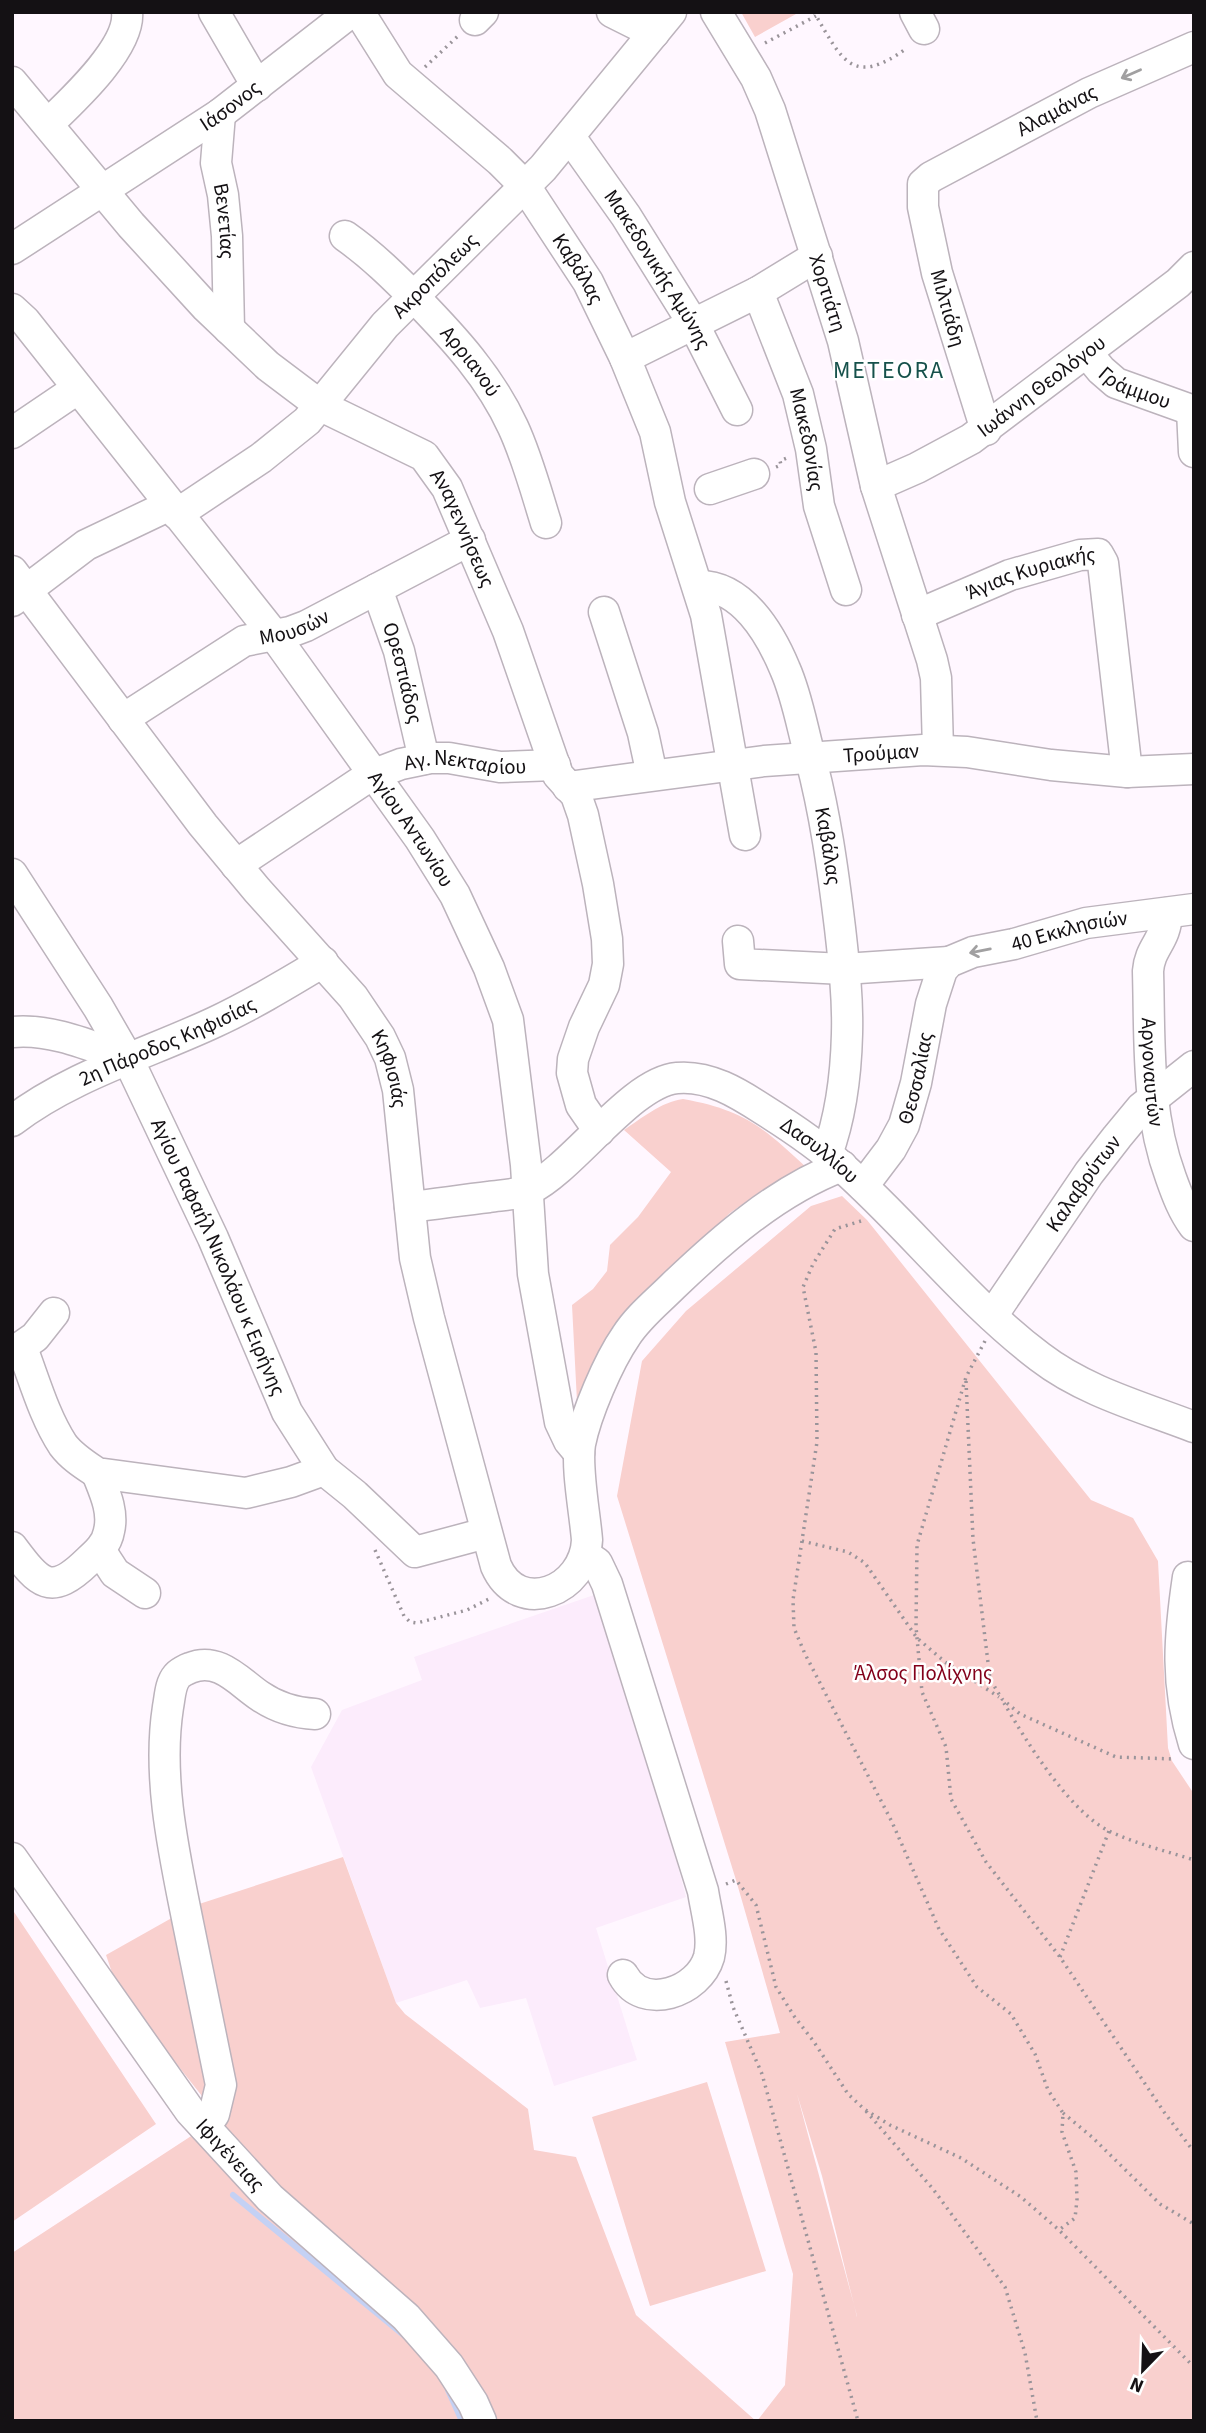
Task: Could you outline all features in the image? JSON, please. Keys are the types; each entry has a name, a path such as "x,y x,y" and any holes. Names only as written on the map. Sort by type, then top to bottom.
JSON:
{"street":[{"path":"48,124 71,102 112,53 125,33 127,12"},
{"path":"214,12 257,86"},
{"name":"Ιάσονος","path":"12,249 220,114 351,12"},
{"name":"Καβάλας","path":"359,12 389,62 408,83 500,160 525,186 578,265 625,358 655,432 670,502 698,586 712,639 745,835"},
{"path":"612,12 663,23"},
{"name":"Χορτιάτη","path":"716,12 760,86 770,110 843,341 876,486 934,668 938,750"},
{"name":"Ακροπόλεως","path":"17,587 86,545 174,510 281,443 321,405 373,338 525,186 570,137 663,23"},
{"name":"Αλαμάνας","path":"923,184 930,177 1089,93 1194,47"},
{"name":"Αναγεννήσεως","path":"12,82 102,192 178,278 279,376 321,405 417,452 429,461 447,488 508,631 562,776 578,798 583,816 598,884 608,950 604,985 584,1027 572,1069 581,1105 599,1131"},
{"name":"Βενετίας","path":"220,114 216,163 223,195 227,236 229,329"},
{"name":"Μακεδονικής Αμύνης","path":"570,137 625,216 694,325 737,410"},
{"name":"Μιλτιάδη","path":"923,184 923,207 937,273 986,430"},
{"name":"Αρριανού","path":"345,236 370,255 413,296 472,360 514,428 546,523"},
{"path":"625,358 758,292 817,256"},
{"name":"Ιωάννη Θεολόγου","path":"876,486 917,468 986,430 1178,283 1194,267"},
{"name":"Μακεδονίας","path":"758,292 798,394 811,449 820,506 846,590"},
{"name":"Αγίου Αντωνίου","path":"12,309 25,321 274,635 442,873 475,937 508,1020 528,1191 533,1274 560,1422 569,1441 579,1453"},
{"name":"Γράμμου","path":"1087,353 1116,383 1193,410"},
{"path":"12,433 77,389"},
{"path":"1193,410 1194,452"},
{"path":"710,489 754,474"},
{"name":"Μουσών","path":"123,719 244,641 306,626 470,540"},
{"name":"Άγιας Κυριακής","path":"917,615 1010,575 1080,555 1098,554 1103,564 1127,772"},
{"name":"Καβάλας","path":"698,586 717,587 731,594 747,608 767,634 791,683 820,794 832,861 844,969 847,1032 840,1107 844,1169"},
{"name":"Κηφισιάς","path":"17,587 236,865 370,1019 390,1058 401,1116 415,1258 486,1533 496,1566 505,1582"},
{"name":"Ορεστιάδος","path":"377,589 399,651 424,759"},
{"path":"604,612 643,733 652,775"},
{"name":"Τρούμαν","path":"562,776 652,775 810,757 938,750 1127,772 1194,769"},
{"name":"Αγ. Νεκταρίου","path":"236,865 372,775 424,759 442,757 562,776"},
{"name":"Αγίου Ραφαήλ Νικολάου κ Ειρήνης","path":"12,874 98,1007 128,1059 213,1238 287,1412 324,1470 415,1552 486,1533"},
{"name":"40 Εκκλησιών","path":"738,941 740,964 844,969 949,962 973,952 1026,941 1086,923 1180,911"},
{"name":"Αργοναυτών","path":"1180,911 1150,957 1148,971 1152,1100 1162,1154 1178,1199 1194,1226"},
{"name":"2η Πάροδος Κηφισίας","path":"12,1121 45,1099 128,1059 215,1022 323,962"},
{"name":"Θεσσαλίας","path":"844,1169 891,1149 904,1125 916,1083 930,1004 942,970 949,962"},
{"path":"12,1032 35,1032 60,1037 128,1059"},
{"name":"Καλαβρύτων","path":"992,1315 1100,1158 1129,1122 1194,1066"},
{"name":"Δασυλλίου","path":"528,1191 656,1084 669,1079 689,1078 719,1084 791,1127 844,1169 992,1315 1038,1356 1101,1391 1194,1427"},
{"path":"505,1582 526,1592 556,1590 571,1578 585,1555 587,1540 579,1453 584,1430 614,1356 627,1335 698,1263 765,1209 806,1182 844,1169"},
{"path":"410,1207 528,1191"},
{"path":"54,1313 35,1338 17,1350 64,1445 78,1460 97,1473 246,1493 291,1482 324,1470"},
{"path":"12,1547 43,1580 56,1584 72,1575 100,1550 107,1539 109,1508 97,1473"},
{"path":"100,1550 115,1573 145,1594"},
{"path":"585,1555 597,1563 607,1584 702,1891 710,1936 710,1953 706,1964 691,1983 674,1991 662,1994 641,1993 631,1987 624,1975"},
{"path":"1188,1577 1179,1673 1188,1749"},
{"path":"205,2127 214,2114 221,2084 180,1881 165,1780 166,1721 171,1688 177,1676 192,1667 216,1666 238,1676 260,1696 278,1706 296,1713 315,1714"},
{"name":"Ιφιγένειας","path":"12,1858 190,2111 270,2197 406,2318 462,2385 481,2421"}],"path":[{"path":"742,56 815,14 837,48 855,66"},
{"path":"408,83 479,16"},
{"path":"754,474 781,465 780,461 811,449"},
{"path":"885,1208 867,1220 835,1229 813,1264 803,1287 817,1352 817,1442 793,1600 794,1628 892,1822 939,1929 977,1987 1012,2014 1035,2054 1048,2090 1063,2113 1092,2137 1160,2204 1194,2224"},
{"path":"992,1315 988,1337 966,1377 917,1545 917,1638 922,1692 946,1747 950,1799 986,1862 1060,1956 1194,2152"},
{"path":"966,1377 973,1539 990,1679 1023,1735 1072,1801 1109,1831 1194,1860"},
{"path":"376,1515 371,1533 374,1548 404,1616 410,1622 417,1623 477,1606 505,1582"},
{"path":"802,1541 848,1552 865,1563 917,1638 945,1662 1020,1714 1116,1758 1172,1761 1188,1749"},
{"path":"1060,1956 1109,1831"},
{"path":"736,1880 757,1905 776,1987 831,2071 848,2094 933,2189 1005,2287 1026,2353 1037,2421"},
{"path":"706,1964 722,1973 733,2007 757,2061 858,2421"},
{"path":"864,2109 890,2125 961,2158 1021,2197 1059,2230 1194,2367"},
{"path":"1059,2230 1075,2218 1077,2200 1076,2172 1062,2132 1063,2113"}],"shaded area":[{"path":"594,1595 666,1822 686,1897 596,1928 637,2060 554,2086 526,1998 480,2008 467,1980 396,2003 311,1767 342,1710 422,1680 414,1657"}],"green space":[{"path":"741,12 794,12 796,14 755,37"},
{"path":"683,1099 722,1109 751,1122 778,1141 807,1168 764,1189 730,1213 668,1272 578,1421 572,1305 593,1289 607,1271 610,1245 638,1217 671,1172 624,1130 659,1107"},
{"name":"Άλσος Πολίχνης","path":"842,1196 867,1220 1091,1500 1133,1518 1158,1561 1168,1748 1172,1761 1194,1794 1194,2421 757,2421 785,2385 793,2274 725,2042 780,2033 736,1880 617,1496 642,1361 686,1311 811,1206","holes":["797,2094 822,2176 854,2305"]},
{"path":"343,1857 396,2003 405,2014 528,2109 534,2150 576,2157 636,2315 756,2421 12,2421 12,2253 205,2127 221,2120 118,1990 106,1955 193,1906"},
{"path":"12,1909 156,2124 12,2222"},
{"path":"707,2082 766,2271 650,2306 592,2117"}],"waterway":[{"path":"233,2195 407,2338"},
{"path":"448,2390 462,2421"}],"district":[{"name":"METEORA","path":"889,370"}]}
